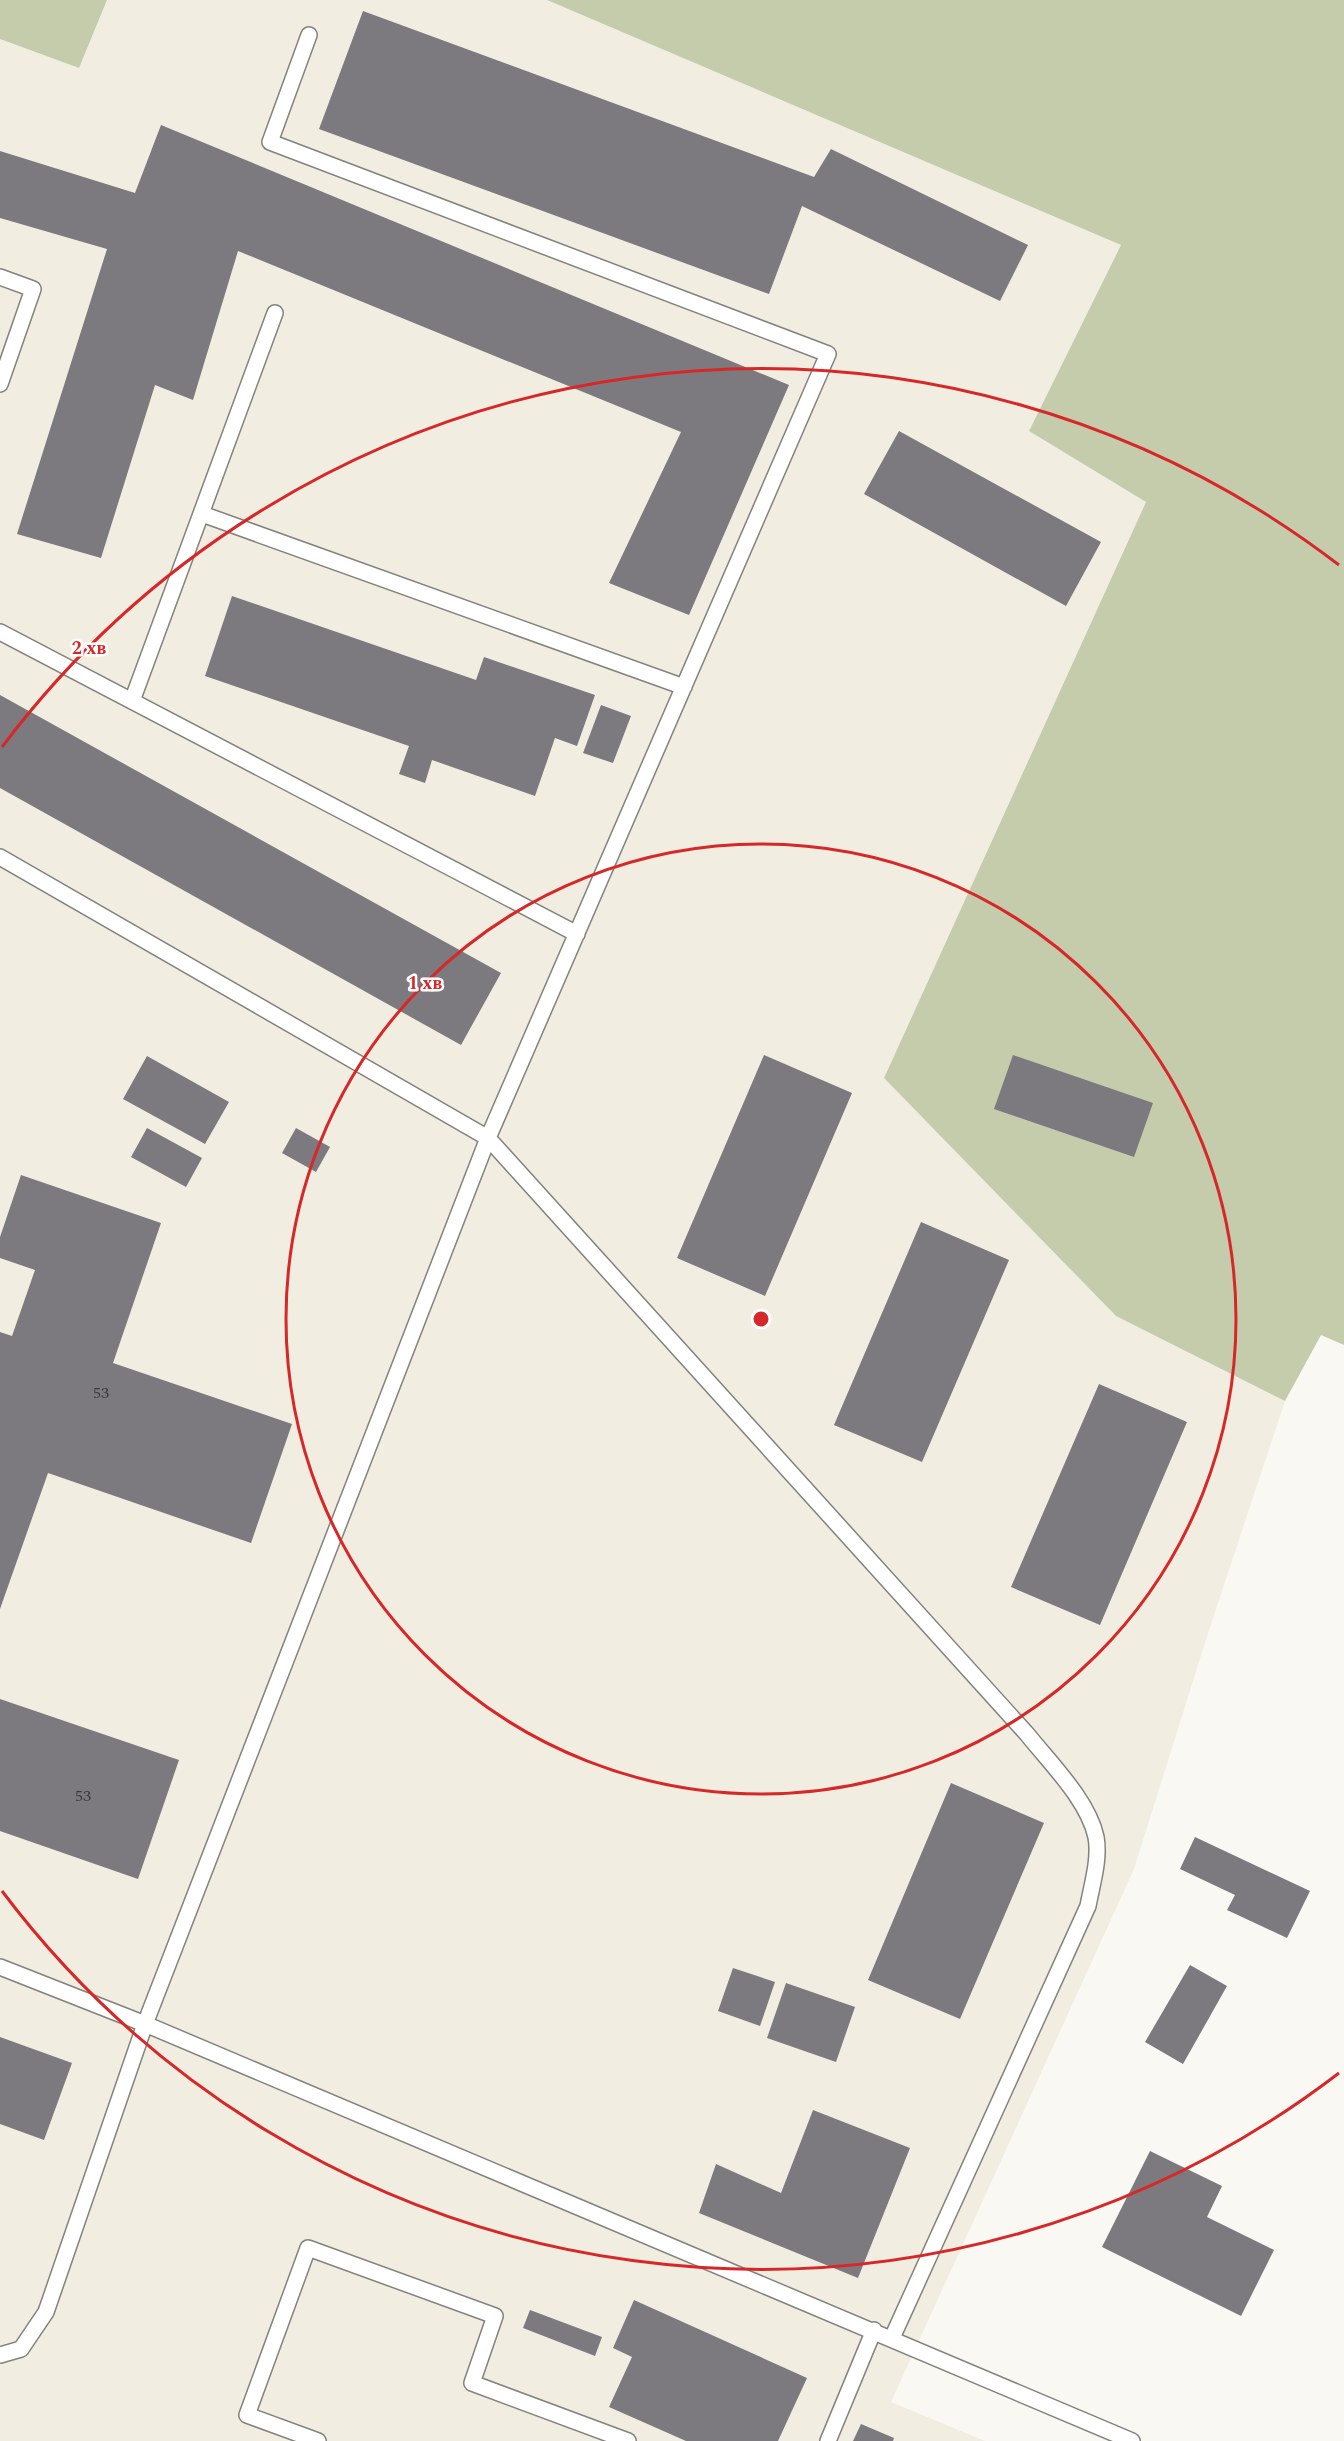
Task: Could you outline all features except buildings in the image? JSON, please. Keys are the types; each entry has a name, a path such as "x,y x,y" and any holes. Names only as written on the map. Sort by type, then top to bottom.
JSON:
{"lane":[{"path":"0,2355 21,2349 46,2312 145,2024 488,1138 828,354 270,142 309,35"},
{"path":"0,277 33,289 0,384"},
{"path":"132,701 275,313"},
{"path":"202,514 684,687"},
{"path":"0,632 577,934"},
{"path":"0,857 488,1138 1027,1734 1083,1804 1096,1837 1096,1865 1088,1906 892,2338"},
{"path":"0,1966 145,2024 874,2330 1132,2441"},
{"path":"318,2441 247,2415 308,2248 495,2316 472,2383 628,2441"},
{"path":"828,2441 874,2330"}],"shaded area":[{"path":"107,0 547,0 1121,245 1029,431 1146,502 884,1078 1116,1316 1285,1401 1209,1630 1134,1869 891,2402 985,2441 0,2441 0,39 79,68"}],"green space":[{"path":"0,0 107,0 79,68 0,39"},
{"path":"547,0 1344,0 1344,1345 1321,1335 1285,1401 1116,1316 884,1078 1146,502 1029,431 1121,245"}]}
